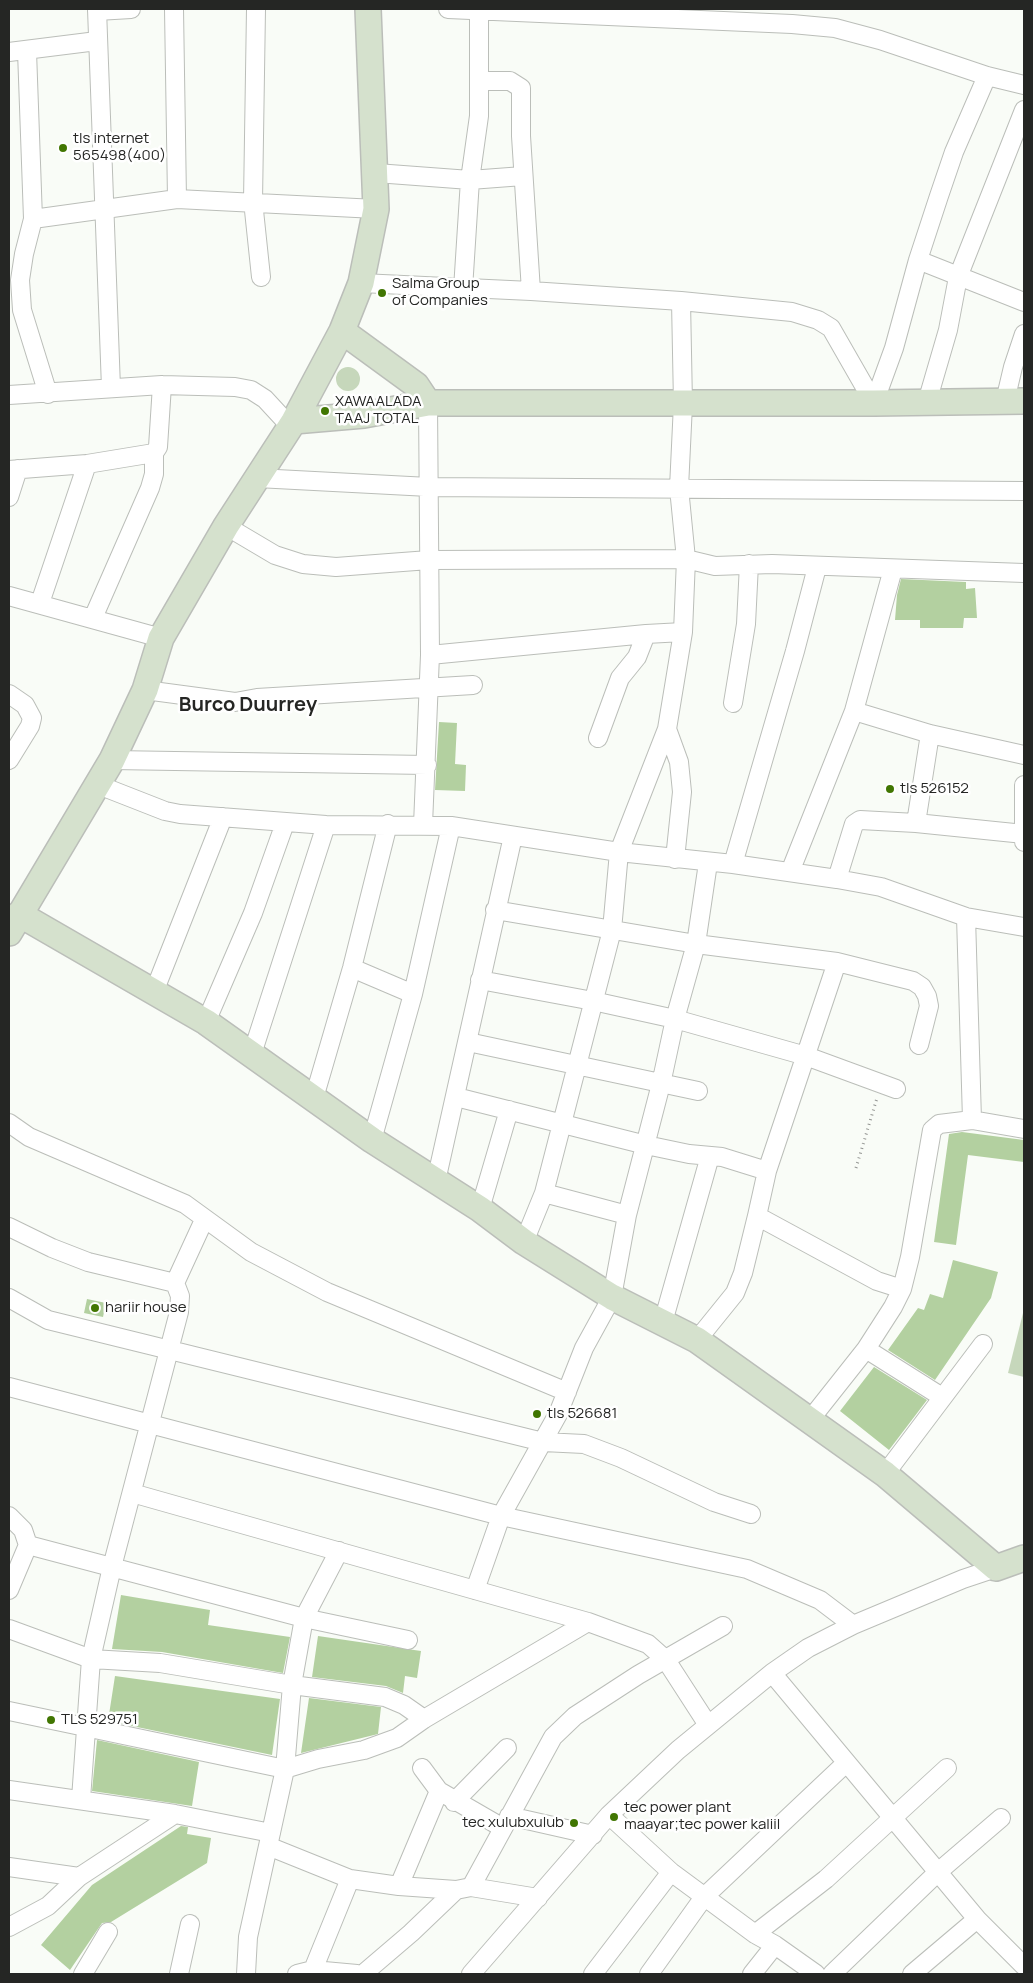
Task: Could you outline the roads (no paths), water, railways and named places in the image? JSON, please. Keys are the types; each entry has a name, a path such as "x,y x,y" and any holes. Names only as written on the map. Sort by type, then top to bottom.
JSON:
{"main road":[{"path":"368,9 376,209 362,283 342,331 292,423 226,526 161,638 145,690 112,760 12,919 154,992 206,1022 372,1140 480,1209 524,1242 612,1297 697,1340 885,1474 996,1568 1024,1558"},
{"path":"342,331 416,385 428,403"},
{"path":"292,423 364,415 428,403 874,404 1015,401"}],"street":[{"path":"111,388 97,10 132,9"},
{"path":"174,9 177,199"},
{"path":"256,9 253,201 261,277"},
{"path":"448,9 792,24 835,28 880,40 986,76 1024,84"},
{"path":"464,290 470,180 479,116 479,10"},
{"path":"9,52 97,41"},
{"path":"27,51 33,218 22,263 20,280 22,310 48,394"},
{"path":"874,404 894,348 918,260 954,152 986,76"},
{"path":"480,81 510,81 521,88 523,176 531,291"},
{"path":"927,402 948,330 958,277 1024,110"},
{"path":"376,173 470,180 523,176"},
{"path":"33,218 177,199 253,201 376,209"},
{"path":"918,260 1024,302"},
{"path":"362,283 464,290 531,291 681,301 792,312 818,320 831,328 874,404"},
{"path":"524,1242 544,1193 564,1123 612,930 619,852 667,729 683,632 686,560 679,488 683,404 681,301"},
{"path":"1015,401 1013,367 1024,334"},
{"path":"93,618 150,488 154,474 154,453 158,448 162,385"},
{"path":"9,395 48,394 162,385 235,387 250,390 265,399 292,423"},
{"path":"423,825 427,765 430,655 428,403"},
{"path":"9,497 13,469 88,464 154,453"},
{"path":"40,603 88,464"},
{"path":"257,478 429,487 1024,491"},
{"path":"226,526 275,555 303,564 336,567 429,560 686,560 715,566 749,564 1024,573"},
{"path":"733,702 746,624 749,564"},
{"path":"733,864 787,679 817,567"},
{"path":"790,872 854,711 893,569"},
{"path":"9,596 40,603 161,638"},
{"path":"430,655 683,632"},
{"path":"598,738 620,678 637,657 646,634"},
{"path":"145,690 235,702 257,698 473,686"},
{"path":"9,694 25,705 32,718 30,726 9,760"},
{"path":"854,711 930,734 1024,755"},
{"path":"667,729 679,762 682,792 675,859"},
{"path":"916,822 930,734"},
{"path":"112,760 427,765"},
{"path":"96,784 165,811 285,823 451,826 619,852 708,863 733,864 838,879 881,887 966,917 1024,927"},
{"path":"1024,785 1024,842"},
{"path":"154,992 223,818"},
{"path":"838,879 856,821 916,822 1024,834"},
{"path":"206,1022 253,913 285,823"},
{"path":"314,1098 352,968 388,824"},
{"path":"252,1054 326,825"},
{"path":"372,1140 413,994 451,826"},
{"path":"436,1181 513,836"},
{"path":"475,1590 501,1516 543,1442 567,1392 584,1348 612,1297 627,1215 661,1084 675,1019 696,944 708,863"},
{"path":"495,910 696,944 837,962 913,981 922,987 927,996 929,1006 920,1045"},
{"path":"966,917 972,1120"},
{"path":"697,1340 735,1293 743,1273 767,1171 837,962"},
{"path":"352,968 413,994"},
{"path":"480,980 593,1001 675,1019 806,1056 889,1086"},
{"path":"468,1042 698,1091"},
{"path":"456,1097 646,1145 722,1157 767,1171"},
{"path":"480,1209 509,1110"},
{"path":"809,1421 866,1349 902,1289 910,1257 932,1130 939,1124 972,1120 1024,1129"},
{"path":"9,1123 30,1137 185,1204 204,1220 251,1252 327,1292 567,1392"},
{"path":"663,1322 710,1156"},
{"path":"544,1193 627,1215"},
{"path":"757,1216 877,1281 902,1289"},
{"path":"174,1283 204,1220"},
{"path":"9,1227 52,1248 88,1262 174,1283"},
{"path":"81,1798 88,1729 91,1659 112,1567 179,1312 180,1296 174,1283"},
{"path":"9,1298 48,1320 543,1442 584,1444 621,1458 714,1502 751,1514"},
{"path":"885,1474 983,1344"},
{"path":"866,1349 942,1397"},
{"path":"9,1387 501,1516 747,1569 820,1600 853,1625"},
{"path":"132,1493 588,1622 650,1645 666,1660 708,1725"},
{"path":"9,1516 23,1530 28,1545 9,1590"},
{"path":"28,1545 304,1618 408,1640"},
{"path":"246,1974 248,1937 285,1769 292,1685 304,1618 339,1551"},
{"path":"471,1974 609,1815 678,1750 772,1673 808,1648 853,1625 963,1579 996,1568"},
{"path":"9,1711 285,1769 318,1759 382,1745 397,1738 424,1719 588,1622"},
{"path":"363,1974 464,1888 506,1822 553,1737 575,1716 638,1675 722,1626"},
{"path":"9,1629 91,1659 160,1662 292,1685 385,1697 404,1705 424,1719"},
{"path":"772,1673 976,1919 1024,1966"},
{"path":"454,1802 507,1748"},
{"path":"648,1974 704,1897 846,1763"},
{"path":"422,1768 439,1791 454,1802 506,1822 593,1835"},
{"path":"755,1934 826,1879 947,1768"},
{"path":"9,1790 81,1798 175,1814 269,1839 350,1879 400,1886 464,1888 538,1898"},
{"path":"400,1886 439,1791"},
{"path":"9,1927 48,1906 79,1877 175,1814"},
{"path":"609,1815 671,1872 755,1934 775,1944 816,1974"},
{"path":"832,1974 938,1872 1001,1818"},
{"path":"9,1866 79,1877"},
{"path":"594,1974 671,1872"},
{"path":"350,1879 305,1972 357,1974"},
{"path":"912,1974 976,1919"},
{"path":"179,1974 190,1924"},
{"path":"83,1974 108,1932"},
{"path":"752,1974 775,1944"}],"place":[{"name":"tls internet 565498(400)","path":"63,148"},
{"name":"Salma Group of Companies","path":"382,293"},
{"name":"XAWAALADA TAAJ TOTAL","path":"325,411"},
{"name":"tls 526152","path":"890,789"},
{"name":"hariir house","path":"95,1308"},
{"name":"tls 526681","path":"537,1414"},
{"name":"TLS 529751","path":"51,1720"},
{"name":"tec power plant maayar;tec power kaliil","path":"614,1817"},
{"name":"tec xulubxulub","path":"574,1823"}],"district":[{"name":"Burco Duurrey","path":"248,705"}]}
